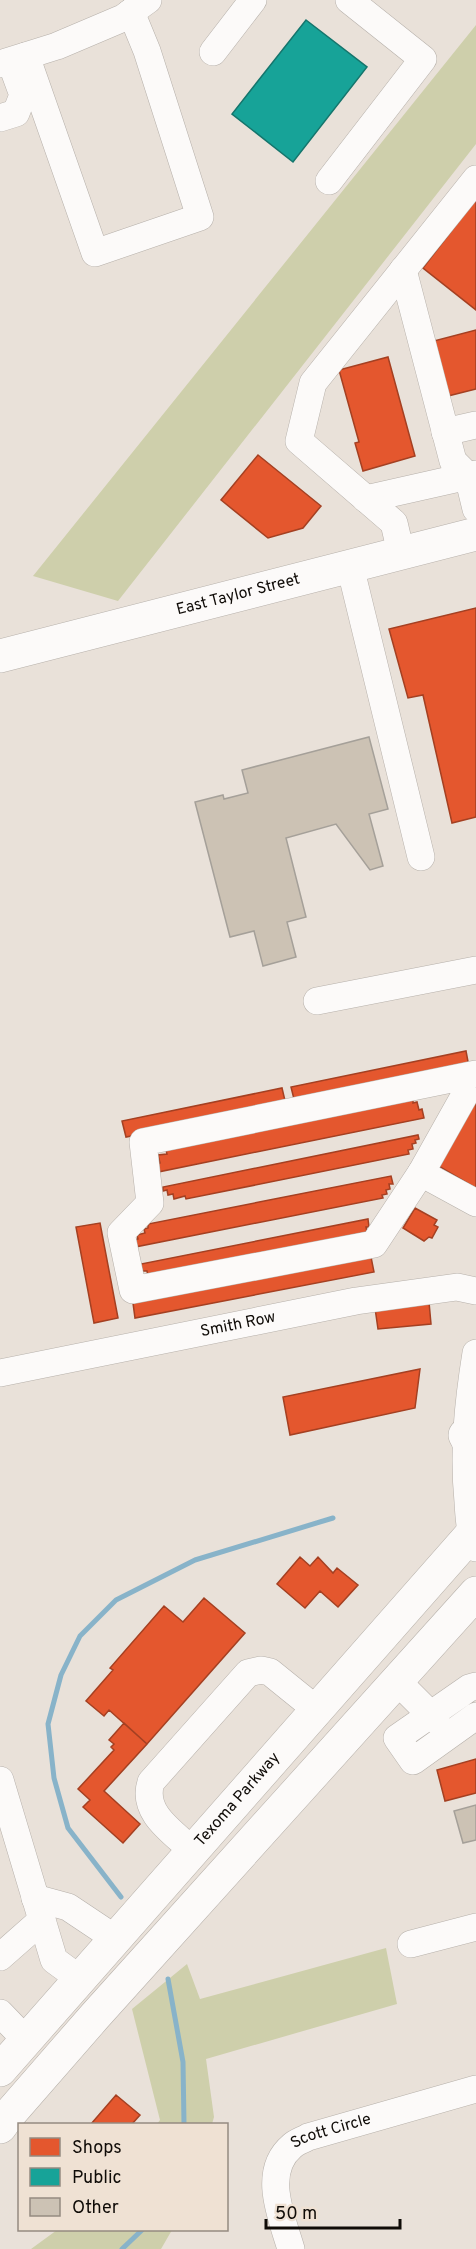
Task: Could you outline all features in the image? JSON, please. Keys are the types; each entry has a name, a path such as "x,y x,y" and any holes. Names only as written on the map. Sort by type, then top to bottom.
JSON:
{"main road":[{"name":"East Taylor Street","path":"0,656 476,534"},
{"name":"Texoma Parkway","path":"0,2070 317,1710 474,1538"},
{"path":"3,2123 95,2016 476,1593"},
{"path":"80,1980 95,2016"}],"street":[{"path":"213,52 253,0"},
{"path":"329,181 423,59 349,0"},
{"path":"139,6 147,51 200,217 95,253 12,60 57,46 123,18 139,6"},
{"path":"0,118 16,112 24,95 12,60"},
{"path":"401,553 394,523 299,441 313,383 476,179"},
{"path":"403,270 453,461 472,475 476,509"},
{"path":"445,432 476,425"},
{"path":"366,499 472,475"},
{"path":"350,566 421,857"},
{"path":"317,1001 476,969"},
{"path":"476,1075 421,1173 374,1244 133,1290 121,1233 150,1203 143,1142 476,1075"},
{"path":"421,1173 476,1203"},
{"name":"Smith Row","path":"0,1373 356,1301 457,1287 476,1291"},
{"path":"474,1538 466,1485 471,1446 476,1353"},
{"path":"193,1851 154,1814 148,1791 151,1782 187,1741 248,1673 261,1670 270,1672 317,1710"},
{"path":"397,1681 452,1720"},
{"path":"2,1794 54,1960 80,1980"},
{"path":"0,1957 39,1909 68,1907 116,1938"},
{"path":"411,1944 476,1928"},
{"path":"0,2013 26,2040"},
{"name":"Scott Circle","path":"291,2249 277,2198 275,2180 280,2163 291,2147 308,2137 476,2089"}],"green space":[{"path":"476,25 476,144 118,601 33,576"},
{"path":"386,1948 397,2004 206,2059 214,2117 212,2123 158,2123 160,2120 132,2009 187,1964 200,1999"},
{"path":"56,2231 171,2231 161,2249 31,2249"}],"building: Shops":[{"path":"476,199 476,310 423,268"},
{"path":"476,330 476,389 440,398 430,342"},
{"path":"388,357 415,456 363,471 355,443 359,442 339,370"},
{"path":"258,455 321,506 303,528 268,538 221,500"},
{"path":"476,608 476,817 452,823 423,695 408,698 389,629"},
{"path":"466,1051 469,1067 295,1103 291,1087"},
{"path":"282,1088 286,1105 126,1137 122,1121"},
{"path":"476,1096 476,1188 435,1164"},
{"path":"413,1099 413,1103 417,1102 419,1110 422,1109 424,1118 158,1172 156,1164 160,1163 158,1155 167,1154 166,1150"},
{"path":"418,1135 419,1139 412,1144 413,1149 408,1150 409,1154 186,1199 185,1196 174,1199 173,1194 168,1195 167,1190 163,1191 163,1187"},
{"path":"391,1176 393,1184 389,1184 390,1189 386,1190 387,1194 382,1195 383,1198 135,1247 134,1240 138,1239 137,1235 145,1233 144,1229 148,1228 148,1224"},
{"path":"415,1208 437,1220 434,1225 438,1227 432,1238 429,1237 424,1241 403,1228"},
{"path":"368,1219 367,1232 148,1276 147,1271 142,1271 141,1264"},
{"path":"100,1223 118,1318 94,1323 76,1227"},
{"path":"371,1257 374,1272 135,1318 133,1303"},
{"path":"429,1302 431,1324 378,1329 375,1308"},
{"path":"420,1369 415,1408 290,1435 283,1397"},
{"path":"300,1557 310,1566 318,1557 333,1573 337,1568 358,1585 338,1607 320,1591 305,1608 277,1584"},
{"path":"204,1598 245,1633 147,1744 109,1710 104,1716 86,1701 113,1670 110,1668 164,1606 183,1622"},
{"path":"124,1723 147,1744 104,1791 140,1824 123,1843 83,1807 90,1800 78,1789 114,1750 111,1747 114,1744 109,1740"},
{"path":"476,1759 476,1793 445,1801 437,1770"},
{"path":"116,2095 140,2115 133,2123 92,2123"}],"building: Public":[{"path":"306,20 367,67 293,162 232,114"}],"building: Other":[{"path":"369,737 388,809 369,814 383,866 370,870 336,824 286,838 306,917 287,922 296,957 263,966 254,931 230,937 195,802 223,795 224,799 248,793 242,770"},
{"path":"476,1805 476,1840 463,1843 454,1811"}],"waterway":[{"path":"121,1897 68,1828 54,1778 48,1724 61,1675 80,1636 116,1600 195,1560 333,1518"},
{"path":"168,1979 183,2062 184,2123"},
{"path":"122,2249 141,2231"}]}
